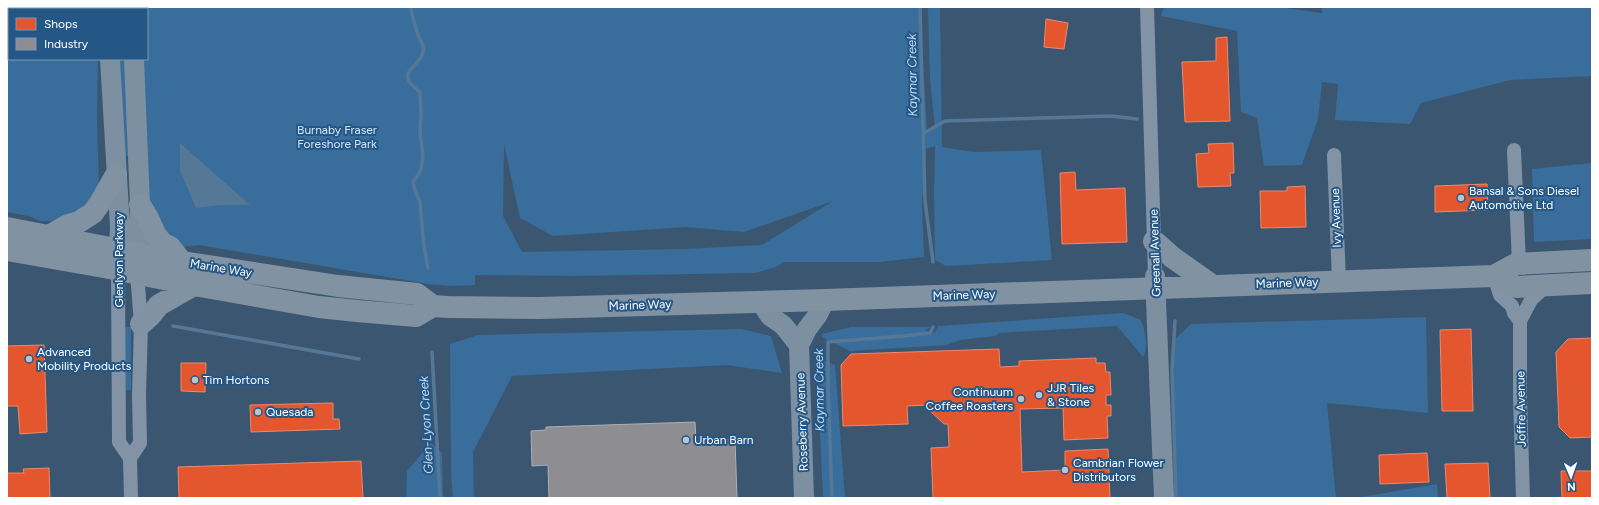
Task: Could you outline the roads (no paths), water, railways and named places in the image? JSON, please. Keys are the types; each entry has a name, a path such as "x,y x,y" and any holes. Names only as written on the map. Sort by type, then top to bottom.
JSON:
{"main road":[{"path":"49,236 68,225 79,222 92,213 100,203 116,175"},
{"path":"140,205 155,234 162,243 170,247 182,262"},
{"name":"Marine Way","path":"7,228 49,236 128,261 194,285 319,307 357,312 416,316 433,306 539,308 825,300 1156,282 1213,286 1494,276 1516,264 1592,260"},
{"path":"1154,240 1172,257 1213,286"},
{"name":"Marine Way","path":"7,250 128,261 182,262 338,286 417,294 433,306"},
{"name":"Marine Way","path":"1494,276 1516,287 1592,283"},
{"path":"141,324 160,305 194,285"}],"street":[{"name":"Greenall Avenue","path":"1147,7 1164,498"},
{"name":"Glenlyon Parkway","path":"110,60 120,226 128,261 141,324 139,395 140,443 130,458 119,442 128,261 140,205 134,60"},
{"path":"1514,150 1519,264"},
{"name":"Ivy Avenue","path":"1334,155 1339,281"},
{"path":"1494,276 1500,295 1512,306 1514,313 1520,321"},
{"name":"Joffre Avenue","path":"1523,498 1520,398 1520,321 1531,300 1546,285"},
{"name":"Roseberry Avenue","path":"804,498 800,345 807,329 817,316 825,300"},
{"path":"760,301 770,316 783,325 800,345"},
{"path":"130,458 131,498"}],"waterway":[{"name":"Glen-Lyon Creek","path":"411,7 418,35 423,46 422,56 411,68 408,76 411,84 420,92 420,133 423,156 421,170 413,182 420,202 424,247 428,268"},
{"name":"Kaymar Creek","path":"920,7 925,201 933,262"},
{"path":"924,133 945,121 1111,116 1137,119"},
{"path":"1175,321 1172,371 1176,498"},
{"path":"173,326 359,359"},
{"name":"Kaymar Creek","path":"832,498 828,342 930,333 933,327"},
{"name":"Glen-Lyon Creek","path":"432,352 440,498"}],"place":[{"name":"Bansal & Sons Diesel Automotive Ltd","path":"1461,198"},
{"name":"Advanced Mobility Products","path":"29,359"},
{"name":"Tim Hortons","path":"195,380"},
{"name":"JJR Tiles & Stone","path":"1039,395"},
{"name":"Continuum Coffee Roasters","path":"1021,399"},
{"name":"Quesada","path":"258,412"},
{"name":"Urban Barn","path":"686,440"},
{"name":"Cambrian Flower Distributors","path":"1065,470"}],"park label":[{"name":"Burnaby Fraser Foreshore Park","path":"337,137"}]}
